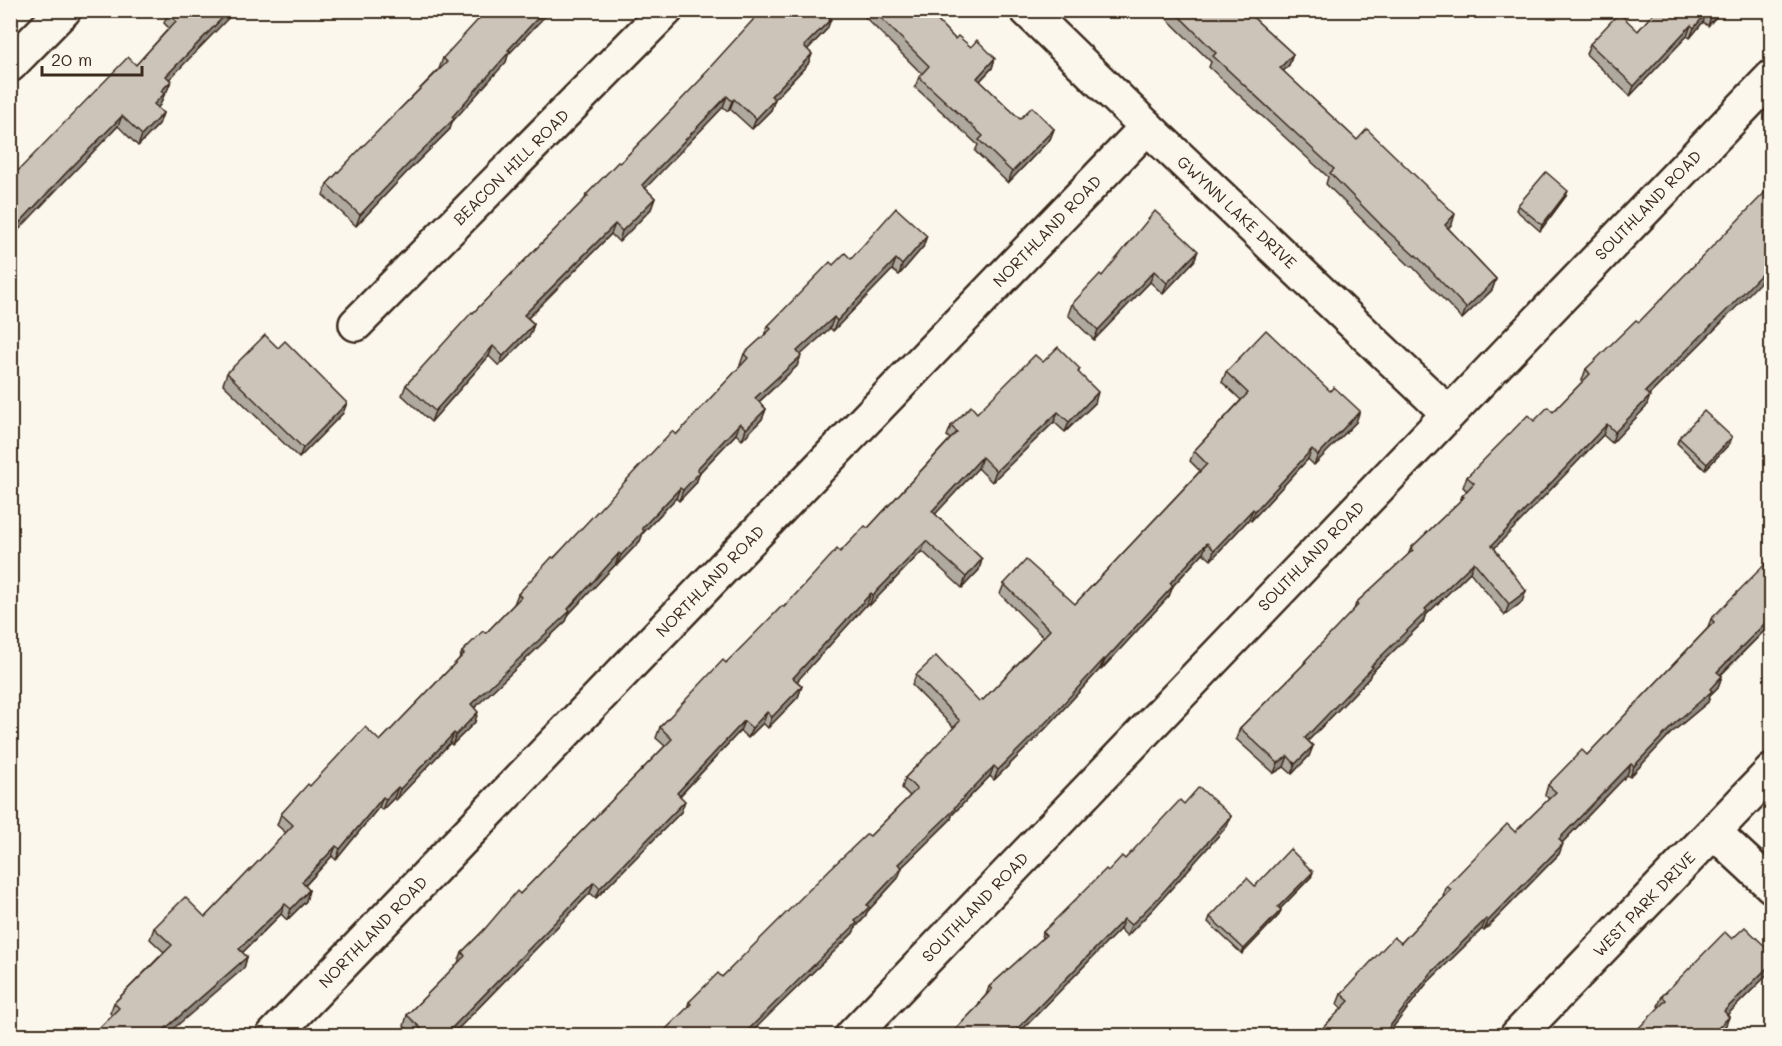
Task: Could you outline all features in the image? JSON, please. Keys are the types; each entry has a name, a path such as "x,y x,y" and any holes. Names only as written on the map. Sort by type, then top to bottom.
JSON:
{"street":[{"path":"10,65 63,10"},
{"name":"BEACON HILL ROAD","path":"356,324 666,10"},
{"name":"GWYNN LAKE DRIVE","path":"1027,10 1448,412"},
{"name":"SOUTHLAND ROAD","path":"852,1035 1772,77"},
{"name":"NORTHLAND ROAD","path":"273,1035 1147,127"},
{"name":"WEST PARK DRIVE","path":"1517,1035 1772,771"},
{"path":"1714,832 1772,886"}],"building":[{"path":"170,10 230,10 166,76 171,81 161,91 164,94 154,104 163,113 142,135 122,116 10,233 10,174 13,172 15,174 128,57 136,65 176,21 168,13"},
{"path":"487,10 545,10 452,117 454,119 360,215 327,184 447,62 443,58"},
{"path":"762,10 822,10 831,19 804,46 812,54 771,96 775,99 756,119 734,99 732,101 727,96 642,185 655,198 622,231 615,224 524,315 534,324 503,356 493,346 435,411 406,385 472,312 704,76"},
{"path":"873,10 927,10 955,39 958,36 971,47 977,40 995,58 977,78 1020,119 1032,107 1054,129 1012,172 979,140 983,136 919,77 929,66"},
{"path":"1173,10 1245,10 1293,54 1280,68 1357,140 1367,129 1455,214 1445,225 1496,279 1466,308 1416,255 1382,226 1330,173 1334,169 1213,56 1216,53"},
{"path":"1656,10 1716,10 1711,16 1707,12 1694,28 1691,25 1634,86 1590,44 1619,13 1638,31"},
{"path":"1546,172 1568,191 1542,225 1518,205"},
{"path":"1772,185 1772,263 1645,392 1650,396 1615,432 1607,424 1492,545 1526,591 1509,604 1474,562 1425,609 1427,611 1371,666 1373,667 1305,738 1313,746 1295,764 1288,756 1278,763 1240,728 1306,662 1358,605 1356,603 1413,550 1411,548 1464,497 1462,496 1474,483 1467,477 1528,415 1534,421 1548,407 1553,412 1590,374 1586,369 1636,320 1639,322"},
{"path":"896,208 927,236 902,265 896,259 837,321 834,317 797,351 801,356 755,398 766,409 746,429 740,423 697,469 700,472 683,490 680,488 642,528 644,531 621,555 619,553 568,609 570,611 471,704 478,712 456,735 454,733 400,789 398,787 386,799 383,797 340,849 336,846 302,882 309,890 291,909 285,904 239,949 247,957 158,1035 92,1035 119,1008 114,1003 172,945 154,928 185,897 205,917 293,825 281,814 308,784 310,786 365,727 380,741 464,654 462,652 483,631 486,633 521,597 518,594 672,431 676,435 748,358 744,354 771,329 768,326 830,262 833,265 845,253 851,259"},
{"path":"1155,211 1198,251 1167,283 1154,271 1098,330 1072,304 1100,274 1102,276"},
{"path":"1266,330 1330,391 1334,387 1360,411 1318,455 1312,449 1255,511 1253,509 1214,550 1207,543 1170,583 1173,586 1052,716 998,770 994,766 955,809 898,864 902,868 867,905 869,907 855,921 857,923 743,1035 660,1035 718,973 722,977 830,869 867,834 870,836 917,789 905,778 960,721 916,675 936,656 979,702 1050,630 1004,584 1026,560 1075,604 1207,464 1194,451 1248,393 1226,372"},
{"path":"265,335 278,348 285,341 347,403 303,448 227,373"},
{"path":"1058,347 1080,369 1078,372 1098,392 1069,422 1058,412 996,471 982,457 932,511 982,559 966,577 926,541 873,595 871,593 793,678 802,686 772,717 767,712 752,728 744,721 677,793 685,801 600,888 594,882 445,1035 428,1035 407,1015 465,956 462,952 517,891 520,894 672,739 660,727 723,660 726,663 782,606 784,607 837,549 840,552 865,526 868,528 957,432 951,426 971,406 977,413 1035,355 1043,362"},
{"path":"1704,411 1732,437 1707,464 1679,438"},
{"path":"1772,557 1772,616 1717,672 1722,676 1710,689 1712,691 1674,724 1634,766 1631,764 1559,839 1563,844 1488,921 1486,919 1431,973 1383,1035 1381,1033 1379,1035 1316,1035 1349,1001 1341,994 1394,937 1401,943 1451,890 1447,886 1507,824 1515,832 1556,792 1548,785 1582,750 1587,755 1714,622 1711,619"},
{"path":"1199,787 1231,816 1131,925 1124,919 1012,1034 1009,1030 1004,1035 950,1035 981,1003 992,989 989,987 1046,935 1043,932 1106,869 1108,871 1122,856 1125,859 1180,800 1184,804"},
{"path":"1290,849 1313,872 1278,907 1281,910 1244,949 1210,917 1247,878 1255,886"},
{"path":"1745,927 1772,953 1772,963 1724,1011 1729,1017 1711,1035 1632,1035 1666,1000 1662,996 1725,932 1732,939"}]}
